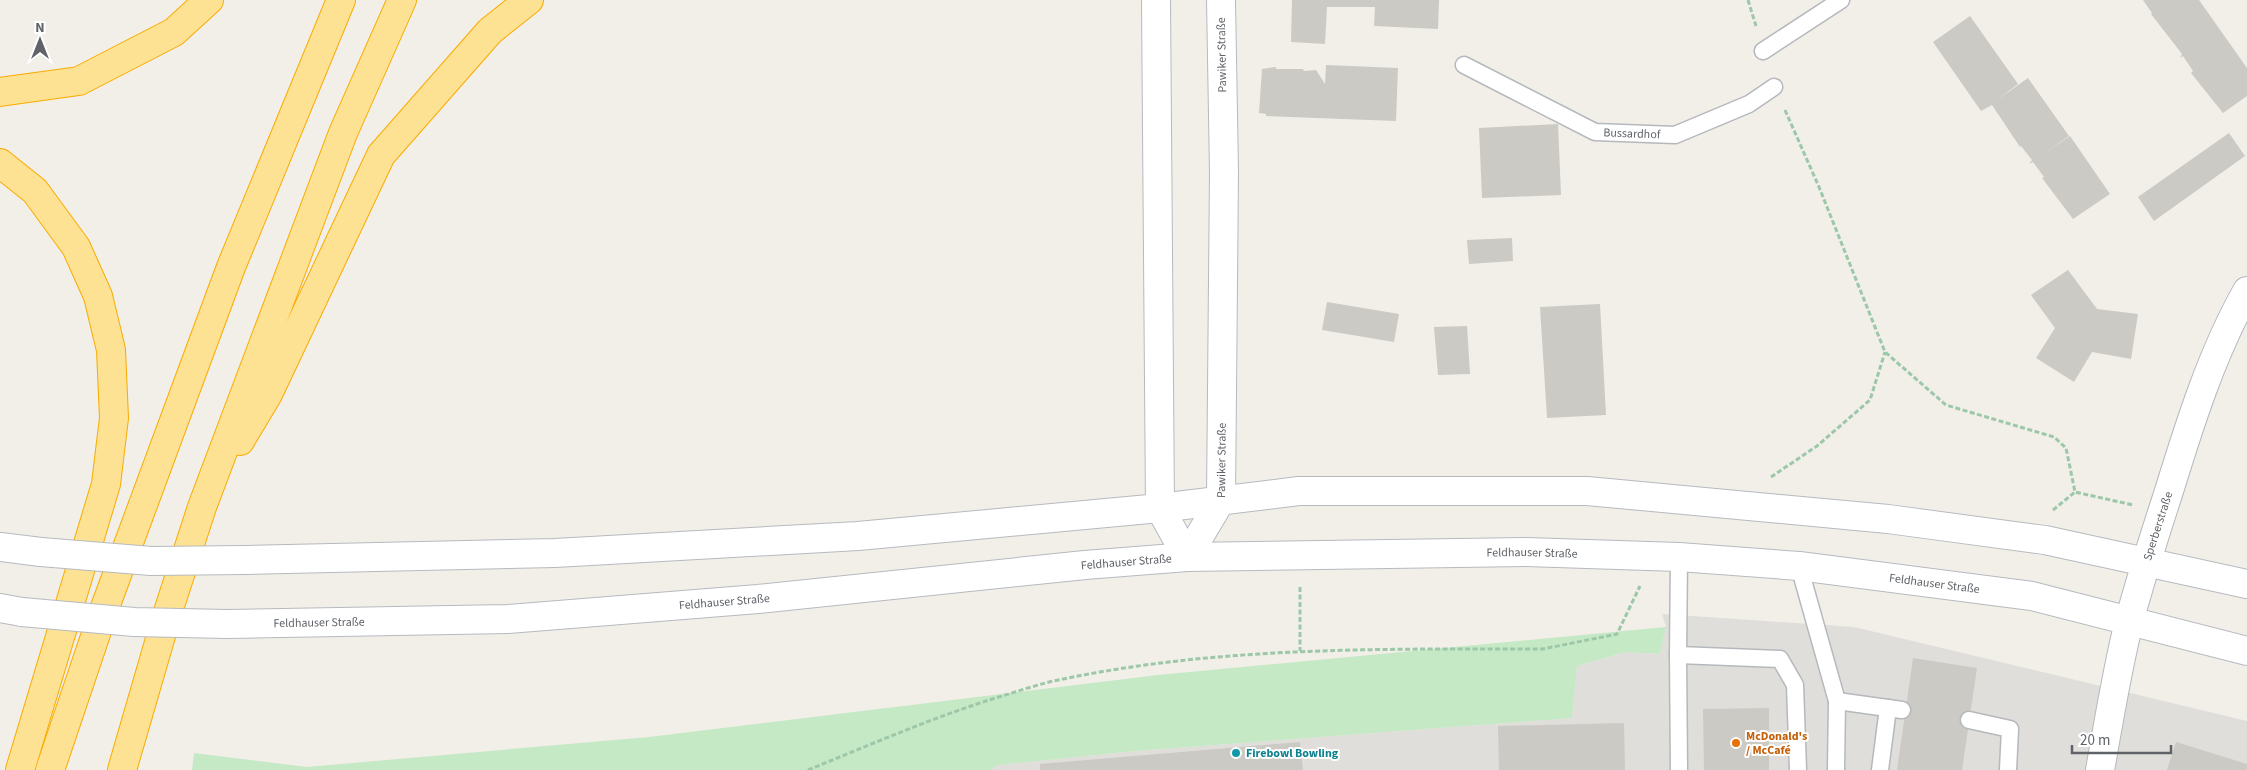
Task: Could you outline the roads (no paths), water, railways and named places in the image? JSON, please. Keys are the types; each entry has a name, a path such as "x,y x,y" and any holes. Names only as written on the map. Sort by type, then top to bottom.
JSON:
{"highway":[{"path":"0,92 79,80 174,32 209,0"},
{"path":"50,770 104,610 231,267 341,0"},
{"path":"122,770 167,615 202,506 343,133 402,0"},
{"path":"202,506 268,394 381,155 490,30 529,0"},
{"path":"0,163 35,191 76,246 98,296 111,350 114,418 106,484 20,770"}],"main road":[{"path":"1156,0 1160,508 1187,557"},
{"name":"Pawiker Straße","path":"1187,557 1221,500 1224,172 1221,0"},
{"name":"Sperberstraße","path":"2100,770 2114,690 2130,621 2147,561 2188,428 2228,324 2247,290"},
{"path":"0,547 151,562 554,553 858,536 1160,508 1299,491 1587,491 1888,519 2044,540 2247,584"},
{"name":"Feldhauser Straße","path":"11,610 134,622 227,624 508,619 758,599 1085,565 1187,557 1526,552 1667,557 1799,566 2032,596 2247,651"}],"lane":[{"path":"1764,51 1841,0"},
{"name":"Bussardhof","path":"1464,65 1595,132 1676,135 1749,104 1774,87"},
{"path":"1667,557 1678,656 1679,770"},
{"path":"1799,566 1837,700 1836,770"},
{"path":"1678,656 1780,659 1795,685 1798,770"},
{"path":"1837,700 1895,709 1880,770"},
{"path":"1969,720 2010,729 2008,770"}],"place":[{"name":"McDonald's / McCafé","path":"1736,743"},
{"name":"Firebowl Bowling","path":"1236,753"}]}
